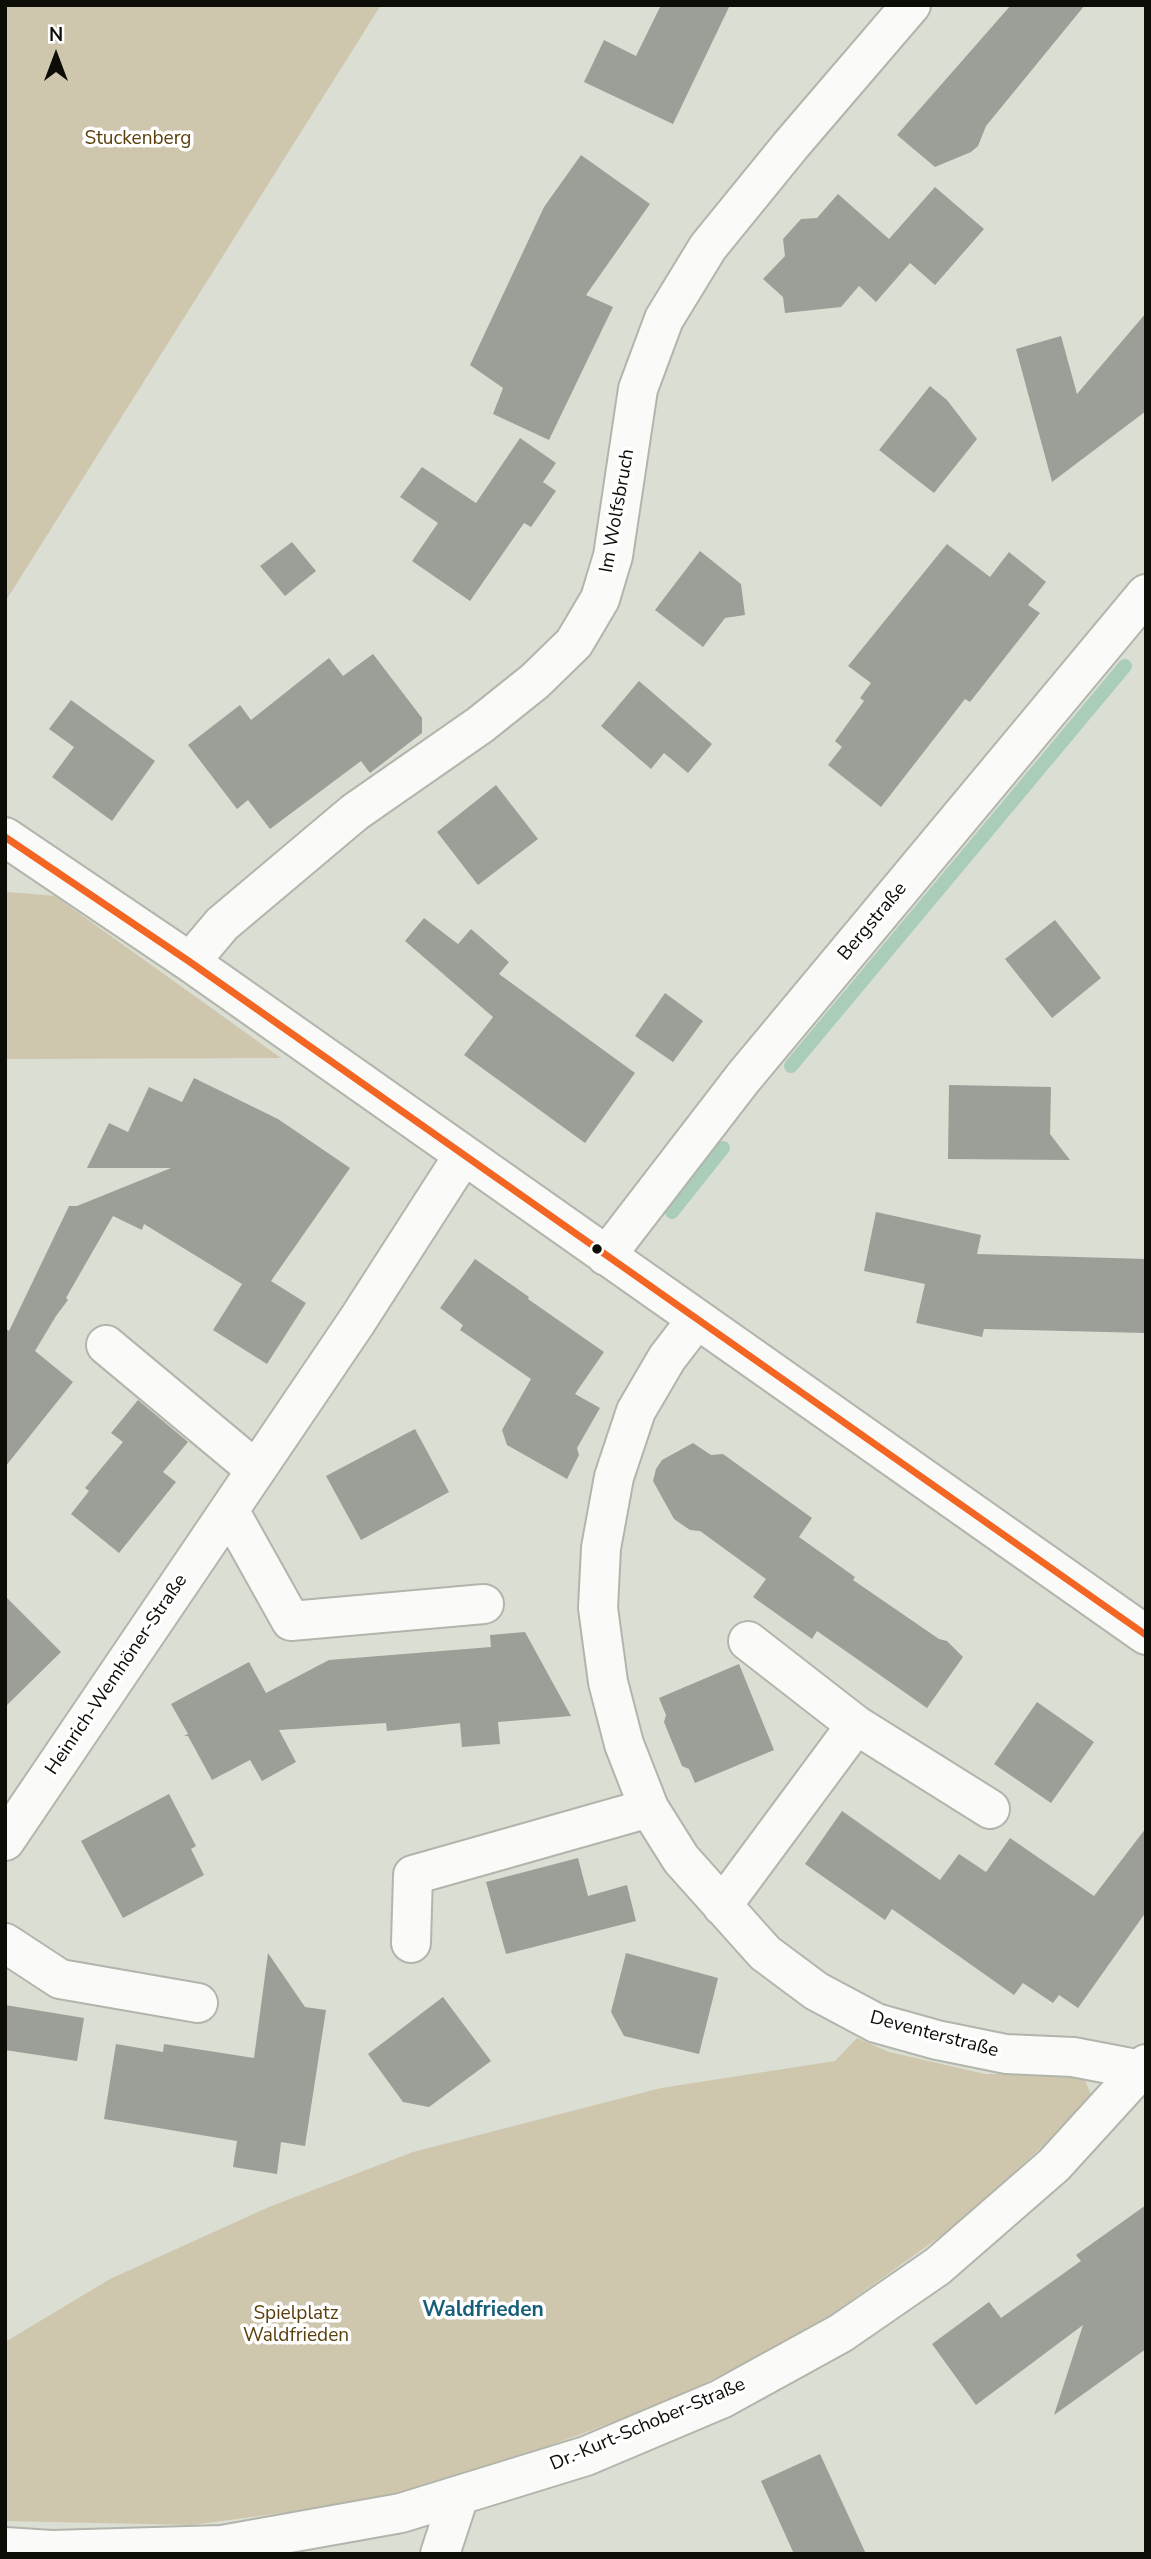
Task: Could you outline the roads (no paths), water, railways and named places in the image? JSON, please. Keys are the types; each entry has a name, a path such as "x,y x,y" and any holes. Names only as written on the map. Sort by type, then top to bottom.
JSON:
{"street":[{"name":"Im Wolfsbruch","path":"190,962 222,924 345,821 480,725 535,681 574,643 600,599 613,556 638,389 664,320 708,247 911,5"},
{"name":"Bergstraße","path":"606,1256 743,1078 1146,594"},
{"path":"5,837 190,962 1146,1635"},
{"name":"Heinrich-Wemhöner-Straße","path":"5,1841 357,1321 463,1156"},
{"name":"Deventerstraße","path":"696,1319 667,1357 636,1411 614,1476 601,1548 598,1608 608,1682 624,1744 649,1808 681,1859 765,1953 816,1991 876,2024 1006,2054 1073,2057 1144,2067"},
{"path":"106,1345 256,1470"},
{"path":"229,1510 292,1620 484,1604"},
{"path":"748,1641 856,1725 990,1809"},
{"path":"722,1906 856,1725"},
{"path":"411,1943 412,1875 649,1808"},
{"path":"5,1943 60,1979 198,2003"},
{"name":"Dr.-Kurt-Schober-Straße","path":"5,2547 52,2550 222,2544 401,2513 586,2456 721,2399 841,2333 938,2266 1054,2165 1144,2067"},
{"path":"440,2554 459,2496"}],"waterway":[{"path":"791,1066 1125,666"},
{"path":"672,1212 723,1148"}],"district":[{"name":"Waldfrieden","path":"483,2311"}],"park label":[{"name":"Stuckenberg","path":"138,139"},
{"name":"Spielplatz Waldfrieden","path":"296,2325"}]}
